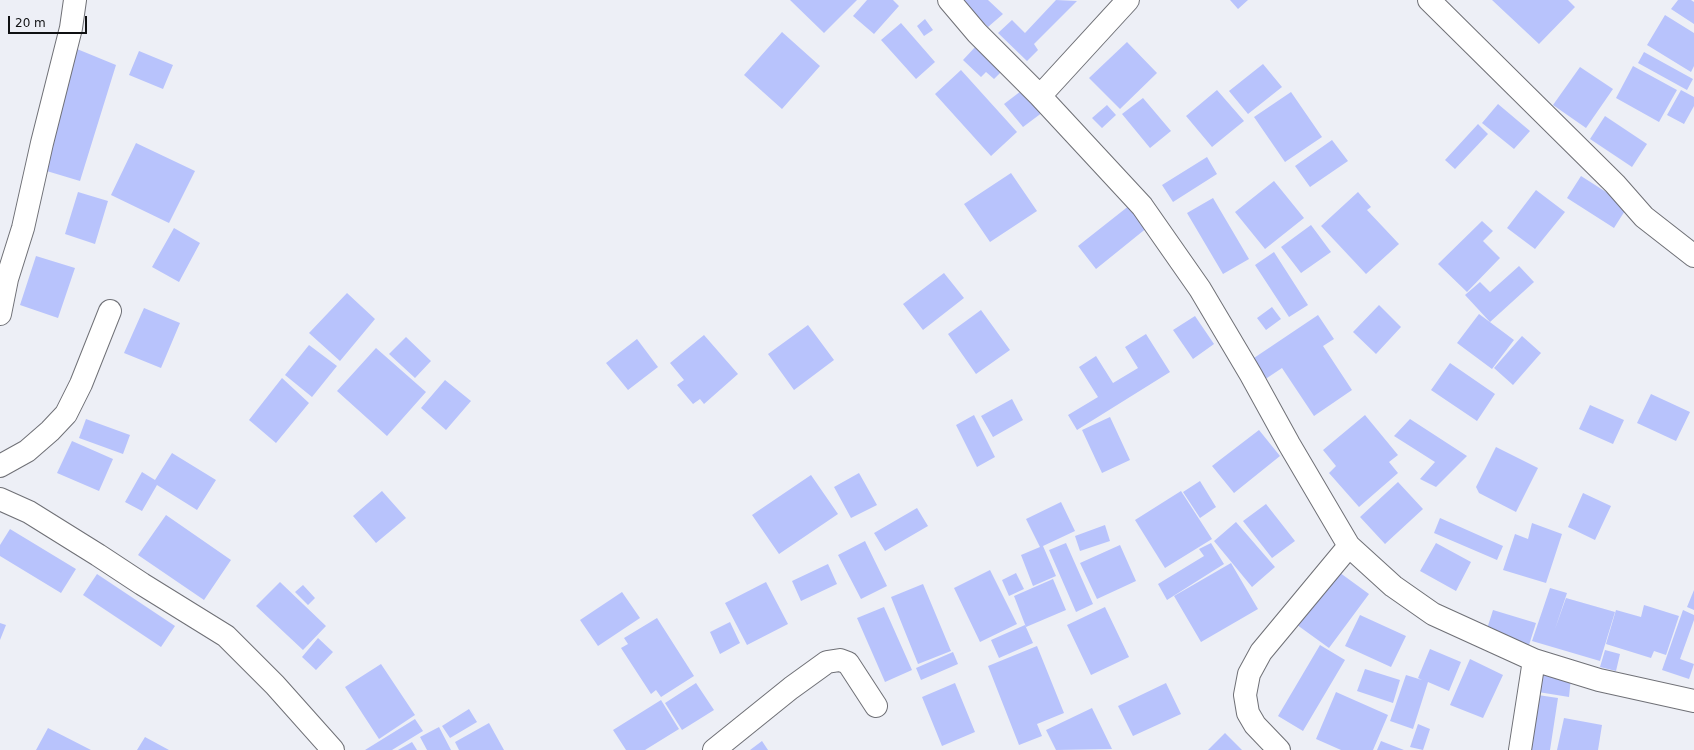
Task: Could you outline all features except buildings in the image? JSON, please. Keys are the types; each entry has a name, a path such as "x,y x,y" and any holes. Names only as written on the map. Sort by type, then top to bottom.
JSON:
{"street":[{"path":"0,314 7,279 23,228 42,143 71,28 75,0"},
{"path":"949,0 976,33 1040,96 1142,206 1200,289 1251,375 1292,451 1349,546 1393,586 1433,614 1534,660 1600,680 1694,701"},
{"path":"1040,96 1128,0"},
{"path":"1429,0 1615,184 1644,217 1694,256"},
{"path":"0,466 27,451 50,431 66,414 81,384 110,311"},
{"path":"0,499 35,516 226,636 275,685 333,750"},
{"path":"1279,750 1256,725 1248,712 1245,695 1249,674 1261,652 1349,546"},
{"path":"714,750 826,662 840,660 848,663 876,706"},
{"path":"1520,750 1534,660"}]}
